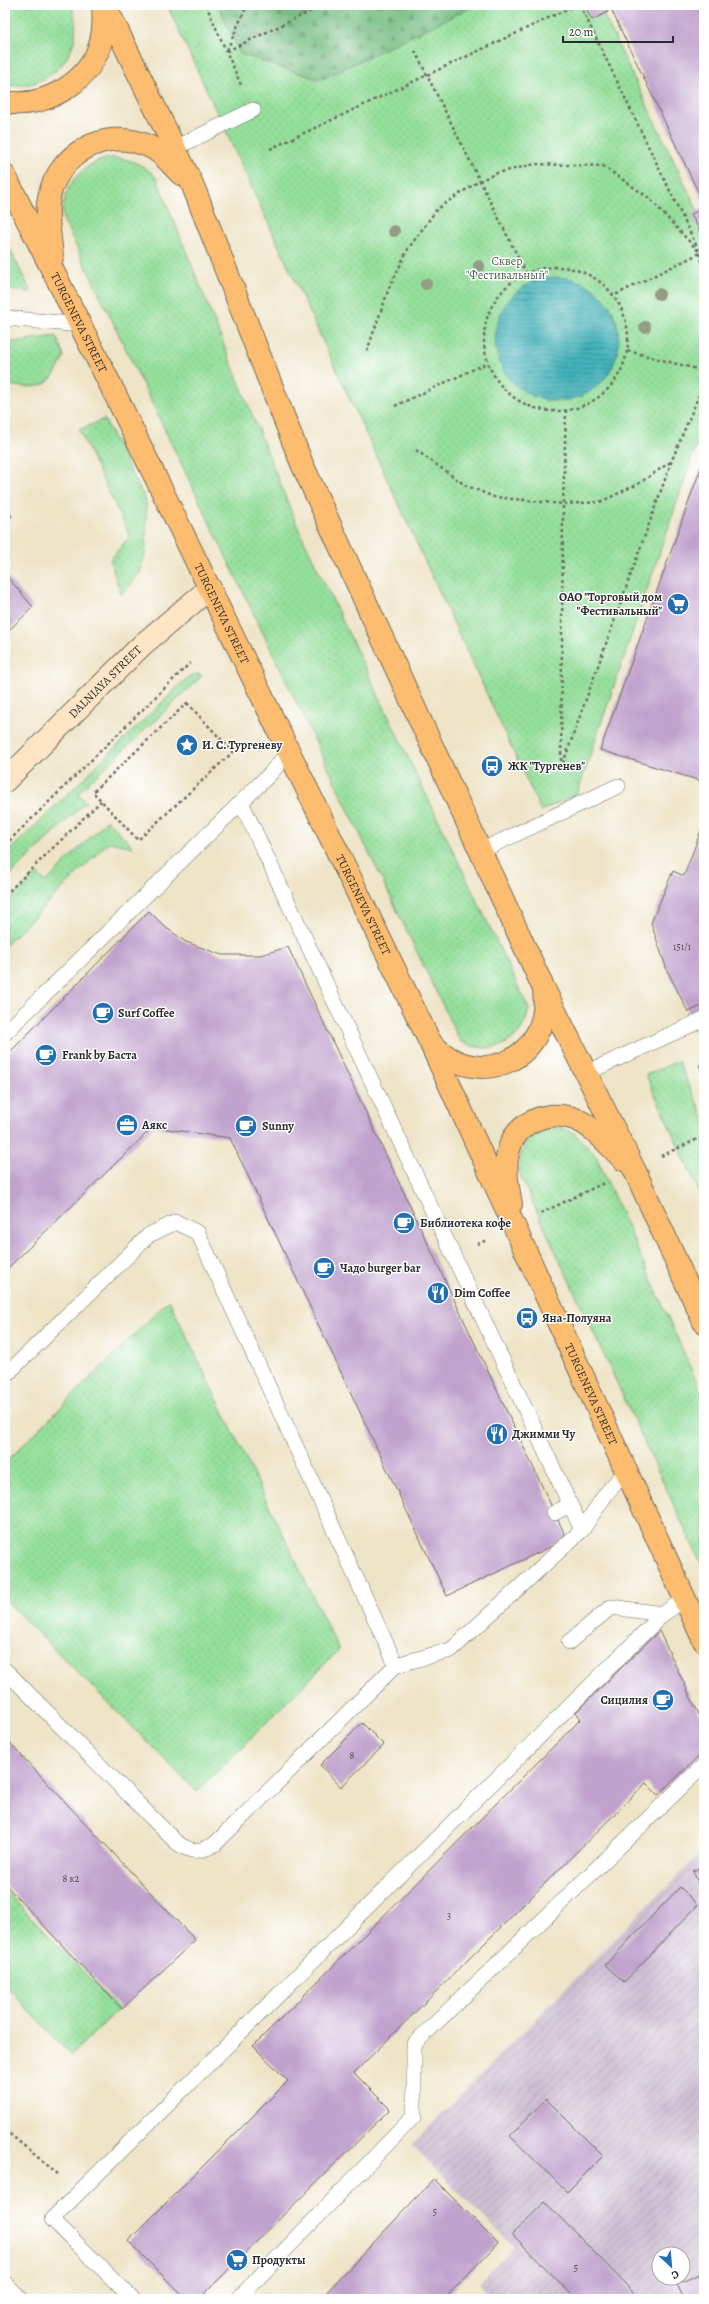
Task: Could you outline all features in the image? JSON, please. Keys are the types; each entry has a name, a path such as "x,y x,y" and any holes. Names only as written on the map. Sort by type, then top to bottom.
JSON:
{"main road":[{"path":"5,102 34,102 55,95 74,82 89,65 100,45 104,23 104,5"},
{"path":"104,5 193,186 302,464 544,989 634,1169 704,1322"},
{"path":"53,268 48,216 49,198 55,179 64,164 77,152 109,139 131,140 147,145 161,153 193,186"},
{"name":"TURGENEVA STREET","path":"5,176 81,325 429,1040 704,1641"},
{"path":"429,1040 443,1055 462,1064 482,1067 503,1064 521,1054 531,1044 539,1032 545,1010 544,989"},
{"path":"514,1227 506,1170 508,1152 515,1136 527,1124 541,1117 560,1115 576,1120 587,1126 634,1169"}],"street":[{"name":"DALNIAYA STREET","path":"5,781 142,645 210,588"}],"lane":[{"path":"175,148 253,110"},
{"path":"5,318 81,325"},
{"path":"5,1033 290,752"},
{"path":"480,851 618,786"},
{"path":"240,802 582,1530"},
{"path":"586,1073 704,1019"},
{"path":"5,1376 149,1235 176,1222 198,1233 396,1665"},
{"path":"5,1670 176,1842 187,1851 204,1850 215,1844 396,1665 451,1650 582,1530 606,1494 626,1471"},
{"path":"554,1513 570,1505"},
{"path":"133,2299 52,2219 663,1614 685,1599"},
{"path":"569,1642 611,1607 663,1614"},
{"path":"238,2299 414,2116 414,2044 704,1765"},
{"path":"5,2283 21,2299"}],"path":[{"path":"206,5 244,90"},
{"path":"226,51 246,5"},
{"path":"226,51 324,5"},
{"path":"270,149 428,77 576,5"},
{"path":"580,5 700,253 704,271"},
{"path":"415,51 526,273"},
{"path":"367,351 389,288 408,249 437,209 479,181 497,173 535,164 603,166 649,198 700,253"},
{"path":"615,295 700,253"},
{"path":"554,266 575,269 604,284 615,295 621,306 629,335 625,364 613,384 589,404 566,411 532,408 508,394 493,375 487,363 483,347 484,326 488,312 499,294 526,273 554,266"},
{"path":"628,350 704,371"},
{"path":"395,406 487,363"},
{"path":"566,411 563,504 561,769 672,460 704,383"},
{"path":"416,450 465,485 494,497 563,504 600,502 638,484 672,460"},
{"path":"5,521 12,514"},
{"path":"5,845 190,663"},
{"path":"187,703 233,752 138,840 101,801 93,792 187,703"},
{"path":"5,895 101,801"},
{"path":"661,1156 704,1136"},
{"path":"538,1215 608,1182"},
{"path":"5,2130 80,2192"}],"shaded area":[{"path":"704,1849 704,2299 494,2299 478,2283 514,2247 411,2145"}],"green space":[{"path":"5,5 71,5 75,21 75,37 70,51 62,64 51,74 37,82 22,85 5,85"},
{"name":"Сквер \"Фестивальный\"","path":"167,5 599,5 704,224 704,423 577,794 541,811"},
{"path":"218,5 476,5 320,80 240,54"},
{"path":"109,158 135,162 146,168 156,177 298,528 529,1009 520,1031 504,1044 483,1048 472,1046 460,1041 63,219 65,197 74,180 89,166 98,161"},
{"path":"5,239 31,292 5,290"},
{"path":"56,336 64,356 59,367 49,381 37,386 29,387 7,385 5,382 5,343"},
{"path":"104,419 146,501 146,549 140,573 121,595 110,560 130,536 79,430"},
{"path":"198,674 202,676 78,793 86,802 5,880 5,855 189,676"},
{"path":"107,820 133,847 109,842 5,946 5,905 37,873 46,882"},
{"path":"678,1061 704,1118 704,1202 646,1075"},
{"path":"560,1128 573,1132 596,1156 704,1398 704,1570 519,1173 520,1153 528,1140 541,1131"},
{"path":"169,1300 339,1650 197,1792 5,1600 5,1463"},
{"path":"5,1890 119,2009 71,2055 5,1985"}],"water":[{"path":"557,277 581,282 601,295 614,315 619,339 614,363 601,383 581,396 557,401 533,396 513,383 500,363 495,339 500,315 513,295 533,282"}],"building":[{"path":"584,5 605,5 608,12 592,20"},
{"path":"609,5 704,5 704,199 702,200"},
{"path":"704,208 704,239 691,214"},
{"name":"ОАО \"Торговый дом \"Фестивальный\"","path":"704,459 704,782 600,750"},
{"path":"5,574 33,607 5,634"},
{"path":"704,822 704,1005 688,1012 667,970 651,923 673,871 684,876"},
{"path":"149,911 165,927 186,942 222,955 260,955 288,947 567,1539 447,1596 230,1138 153,1127 5,1271 5,1057"},
{"path":"704,1062 704,1076 699,1065"},
{"path":"659,1631 704,1725 704,1751 658,1795 646,1783 354,2073 390,2109 199,2299 186,2299 128,2241 288,2081 253,2046 581,1719 576,1712"},
{"path":"362,1723 384,1745 341,1787 320,1765"},
{"path":"5,1738 195,1940 122,2009 5,1884"},
{"path":"704,1866 704,1897 693,1871"},
{"path":"680,1887 698,1905 624,1982 605,1965"},
{"path":"546,2099 603,2156 567,2192 510,2136"},
{"path":"434,2179 498,2243 444,2299 320,2299"},
{"path":"545,2202 640,2299 576,2299 512,2234"},
{"path":"704,2272 704,2299 684,2299 678,2286 691,2286 691,2278"}],"place":[{"name":"ОАО \"Торговый дом \"Фестивальный\"","path":"678,604"},
{"name":"И. С. Тургеневу","path":"187,745"},
{"name":"ЖК \"Тургенев\"","path":"492,766"},
{"name":"Surf Coffee","path":"103,1013"},
{"name":"Frank by Баста","path":"46,1055"},
{"name":"Аякс","path":"127,1125"},
{"name":"Sunny","path":"246,1126"},
{"name":"Библиотека кофе","path":"404,1223"},
{"name":"Чадо burger bar","path":"324,1268"},
{"name":"Dim Coffee","path":"438,1293"},
{"name":"Яна-Полуяна","path":"527,1318"},
{"name":"Джимми Чу","path":"497,1434"},
{"name":"Сицилия","path":"663,1700"},
{"name":"Продукты","path":"237,2260"}]}
